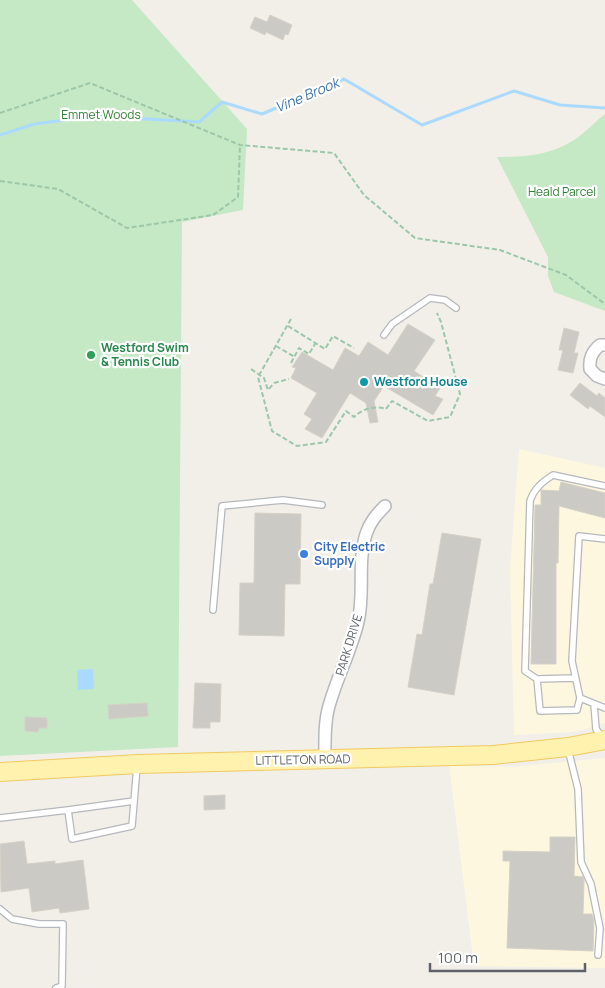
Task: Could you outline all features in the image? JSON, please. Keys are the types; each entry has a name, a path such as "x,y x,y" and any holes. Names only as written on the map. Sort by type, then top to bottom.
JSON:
{"main road":[{"name":"LITTLETON ROAD","path":"0,772 138,764 493,755 568,747 605,740"}],"street":[{"path":"605,345 600,345 593,352 590,369 605,380"},
{"name":"PARK DRIVE","path":"325,760 325,730 329,706 358,622 361,606 362,562 366,536 371,521 385,506"}],"lane":[{"path":"384,335 392,324 430,298 445,300 456,308"},
{"path":"574,678 537,679 525,671 530,501 533,492 553,475 605,486"},
{"path":"213,610 222,506 282,500 322,505"},
{"path":"537,679 540,711 577,710 580,698 574,678 572,661 579,536 605,539"},
{"path":"580,698 605,708"},
{"path":"594,704 596,729 605,740"},
{"path":"568,747 578,789 582,862 591,884 600,928 598,956"},
{"path":"68,810 72,839 132,826 138,764"},
{"path":"0,818 134,801"},
{"path":"0,909 12,919 39,924 63,924 62,986 56,988"}],"path":[{"path":"0,113 90,83 240,145 334,153 364,195 415,238 500,250 566,275 605,304"},
{"path":"0,181 58,189 127,228 137,227 214,215 238,197 240,145"},
{"path":"291,319 258,377 272,431 297,446 326,442 346,411 354,417 360,410 381,407 386,409 392,401 428,421 450,417 460,394 441,322 436,313"},
{"path":"287,326 325,349 333,336 354,348"},
{"path":"291,363 299,348 309,354 315,343"},
{"path":"276,346 294,357"},
{"path":"251,369 264,378 268,390 274,383 289,379"}],"shaded area":[{"path":"519,449 605,468 605,723 575,732 514,735 510,568"},
{"path":"605,758 605,968 474,966 449,765 512,767"}],"green space":[{"name":"Westford Swim & Tennis Club","path":"0,0 132,0 247,129 243,210 182,222 178,747 0,756"},
{"name":"Heald Parcel","path":"605,114 605,311 554,292 548,276 548,257 497,157 541,154 551,151 571,142"}],"water":[{"path":"93,669 94,689 78,690 77,670"}],"building":[{"path":"270,15 292,25 288,35 285,34 283,40 266,32 265,35 250,28 255,17 267,22"},
{"name":"Westford House","path":"408,324 435,340 414,371 440,388 435,396 443,399 433,415 384,386 374,401 378,422 370,423 366,403 350,393 322,438 305,429 312,419 304,414 317,393 291,378 296,368 292,367 302,352 333,370 345,348 359,356 368,342 388,355"},
{"path":"564,328 579,332 574,353 578,353 573,373 558,370 563,350 559,350"},
{"path":"580,383 597,396 599,393 605,398 605,417 590,406 588,409 570,395"},
{"path":"561,482 605,493 605,518 559,506 558,563 556,563 556,664 531,664 535,505 541,505 541,490 559,491"},
{"path":"255,513 301,514 300,584 285,584 284,636 239,635 240,583 254,583"},
{"path":"442,533 481,539 454,695 408,687 417,634 422,635 430,584 433,584"},
{"path":"195,683 221,684 220,722 210,722 210,728 193,728"},
{"path":"147,703 148,716 109,719 108,705"},
{"path":"25,717 47,718 47,728 39,728 38,732 25,731"},
{"path":"225,795 225,809 204,810 204,796"},
{"path":"550,837 575,837 574,876 583,877 583,914 592,914 594,921 593,951 507,948 510,861 503,861 503,851 550,852"},
{"path":"24,841 27,864 55,861 55,864 83,860 89,909 60,913 59,908 32,912 29,888 1,892 0,844"}],"waterway":[{"name":"Vine Brook","path":"0,135 34,124 95,116 199,122 222,102 262,114 344,79 422,125 514,91 560,105 605,108"}],"place":[{"name":"Westford Swim & Tennis Club","path":"91,355"},
{"name":"Westford House","path":"364,382"},
{"name":"City Electric Supply","path":"304,554"}],"park label":[{"name":"Emmet Woods","path":"101,115"}]}
